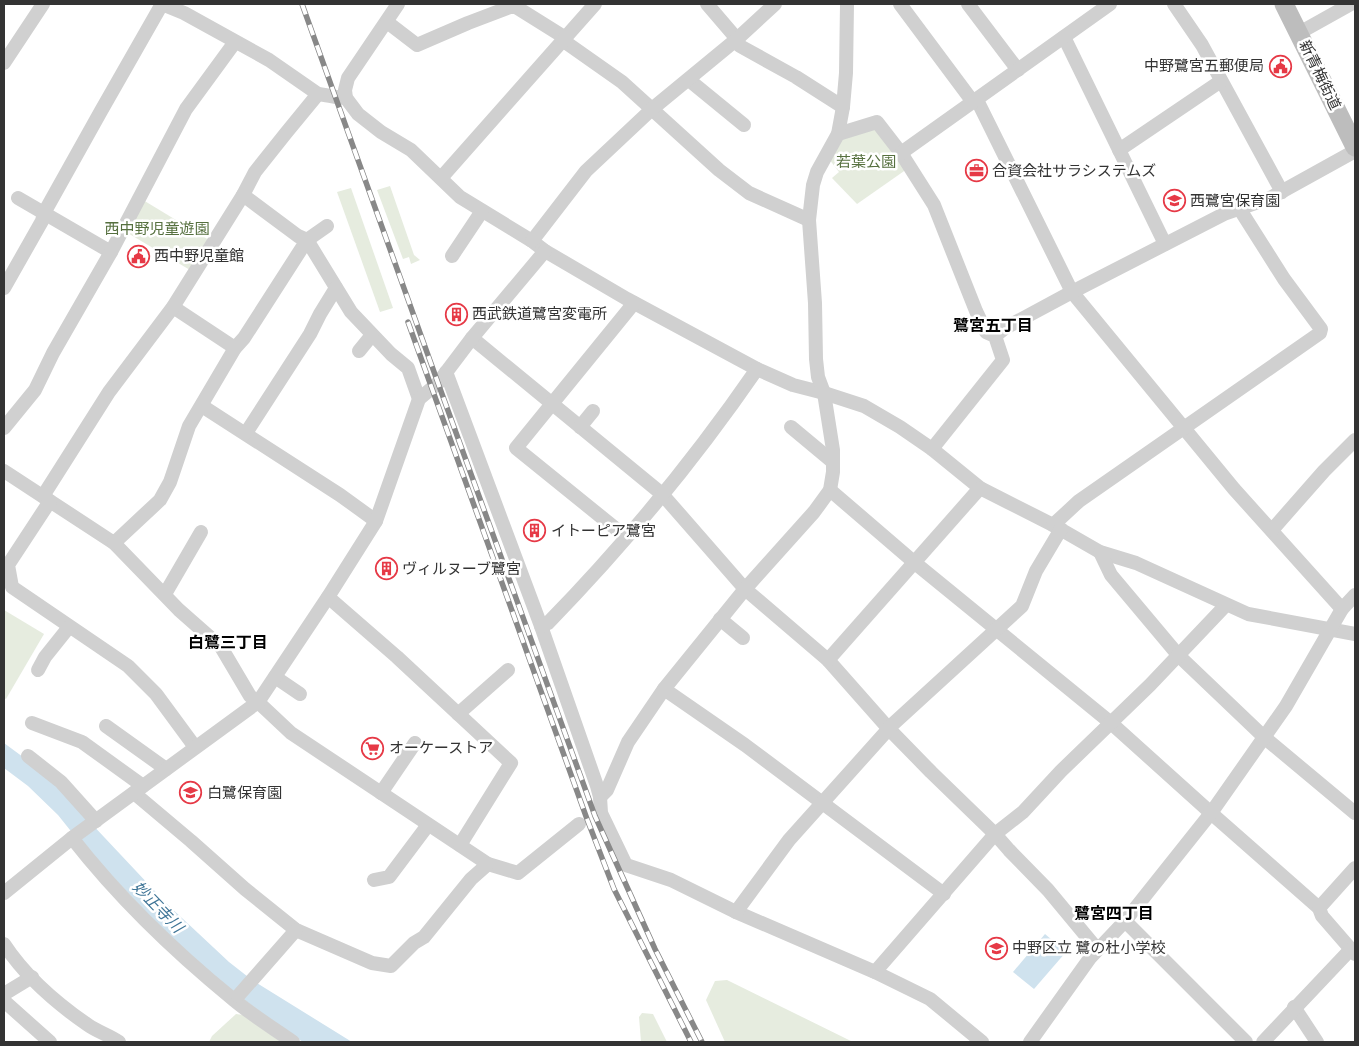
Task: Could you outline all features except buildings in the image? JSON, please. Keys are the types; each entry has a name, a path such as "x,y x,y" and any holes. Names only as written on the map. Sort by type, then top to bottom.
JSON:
{"main road":[{"name":"新青梅街道","path":"1284,4 1355,147"}],"street":[{"path":"4,63 43,4"},
{"path":"4,288 100,111 162,4 186,9 235,42 268,60 318,94 346,98"},
{"path":"398,4 348,78 345,90 346,98 358,114 381,132 411,150 460,197 545,251 634,303 757,369 793,385 864,406 932,449 980,488 1057,527 1100,552 1136,564 1248,614 1355,634"},
{"path":"441,178 595,4"},
{"path":"707,4 740,46 796,77 843,107"},
{"path":"532,241 586,172 652,109 689,80 776,4"},
{"path":"600,797 607,790 628,742 664,689 745,589 814,512 830,490 833,450 824,393 818,377 816,359 815,303 809,220 813,185 817,172 838,134 843,107 847,4"},
{"path":"900,4 975,101 1072,292 1234,489 1342,609"},
{"path":"968,4 1018,70"},
{"path":"901,153 1110,4"},
{"path":"1174,4 1202,45 1282,192"},
{"path":"1299,34 1351,4"},
{"path":"387,22 417,45 511,5 516,7 564,37 568,44 622,82 719,170 749,193 809,220"},
{"path":"1064,37 1165,244"},
{"path":"4,428 35,390 111,252 186,109 235,42"},
{"path":"689,80 744,124"},
{"path":"1119,150 1221,81"},
{"path":"195,747 156,694 128,666 68,627 12,587 8,565 109,392 173,308 243,195 255,172 318,94"},
{"path":"838,134 876,122 901,153 934,205 976,311 986,332 995,336 1003,360 932,449"},
{"path":"995,336 1005,328 1165,244 1224,214 1270,198 1355,151"},
{"path":"243,195 298,236 307,240 351,312 391,354 408,368 420,399"},
{"path":"18,198 111,252"},
{"path":"736,912 789,840 824,804 889,729 1022,606 1057,527 1079,501 1320,333 1321,329 1284,279 1239,208"},
{"path":"452,256 482,211"},
{"path":"114,543 160,500 170,482 189,426 235,348 244,338 307,240 327,226"},
{"path":"4,893 74,837 258,702 376,521 420,399 432,390 472,338 545,251"},
{"path":"246,433 310,334 336,288"},
{"path":"626,537 516,448 634,303"},
{"path":"173,308 235,348"},
{"path":"360,351 372,335"},
{"path":"472,338 662,494 745,589 828,660 889,729 995,834 1057,901 1097,949"},
{"path":"541,626 548,623 579,591 626,537 719,424 757,369"},
{"path":"446,372 541,626 600,797 601,813 626,865 671,880 736,912 875,972 930,999 982,1042"},
{"path":"202,406 340,495 376,521"},
{"path":"580,427 593,411"},
{"path":"791,427 833,462"},
{"path":"1272,530 1324,471 1355,440"},
{"path":"4,471 114,543 179,610 221,647 250,696 291,733 488,864 518,873 579,824"},
{"path":"828,660 980,488"},
{"path":"830,490 915,563 1111,723 1319,908 1322,916 1353,951 1294,1008 1263,1042"},
{"path":"126,512 137,522"},
{"path":"165,594 201,532"},
{"path":"1100,552 1111,576 1179,656 1265,738 1355,813"},
{"path":"1030,1042 1097,949 1125,921 1211,813 1265,738 1286,706 1342,609 1355,595"},
{"path":"328,597 397,657 511,763 460,845"},
{"path":"875,972 995,834 1023,812 1061,771 1179,656 1226,605"},
{"path":"720,619 743,638"},
{"path":"38,670 45,657 68,627"},
{"path":"458,714 508,670"},
{"path":"275,677 300,694"},
{"path":"664,689 745,745 944,894"},
{"path":"32,723 82,742 138,790 245,889 296,930 372,963 392,966 414,944 424,937 471,879 488,864"},
{"path":"106,726 166,769"},
{"path":"381,793 415,743"},
{"path":"28,756 61,782 95,822"},
{"path":"374,880 389,877 428,825"},
{"path":"74,837 90,860 162,938 234,1001 293,1042"},
{"path":"1319,908 1355,868"},
{"path":"1125,921 1246,1042"},
{"path":"238,996 296,930"},
{"path":"4,944 18,964 54,999 89,1026 118,1042"},
{"path":"4,994 32,978"},
{"path":"4,1001 50,1042"},
{"path":"1294,1008 1317,1042"}],"green space":[{"name":"若葉公園","path":"876,128 907,169 857,204 832,178 839,172 829,159 841,138"},
{"path":"390,186 414,255 420,260 411,264 409,257 403,259 377,190"},
{"path":"351,188 393,308 380,312 337,192"},
{"name":"西中野児童遊園","path":"143,200 209,240 190,270 126,232"},
{"path":"4,610 44,634 6,699 4,698"},
{"path":"727,980 853,1042 725,1042 706,1000 715,981"},
{"path":"642,1013 653,1014 667,1042 641,1042 639,1017"},
{"path":"236,1014 243,1015 281,1042 209,1042 212,1036"}],"water":[{"name":"妙正寺川","path":"4,743 42,771 167,904 229,962 252,980 352,1042 303,1042 277,1025 220,981 163,930 78,840 58,815 28,786 4,768"},
{"path":"1045,934 1066,952 1034,989 1013,972"}],"railway":[{"path":"302,4 595,816 655,949 702,1042"},
{"path":"408,322 614,889 691,1042"}],"place":[{"name":"中野鷺宮五郵便局","path":"1280,66"},
{"name":"合資会社サラシステムズ","path":"976,171"},
{"name":"西鷺宮保育園","path":"1174,201"},
{"name":"西中野児童館","path":"138,256"},
{"name":"西武鉄道鷺宮変電所","path":"456,314"},
{"name":"イトーピア鷺宮","path":"535,531"},
{"name":"ヴィルヌーブ鷺宮","path":"386,569"},
{"name":"オーケーストア","path":"373,748"},
{"name":"白鷺保育園","path":"191,793"},
{"name":"中野区立 鷺の杜小学校","path":"996,948"}],"district":[{"name":"鷺宮五丁目","path":"993,325"},
{"name":"白鷺三丁目","path":"228,642"},
{"name":"鷺宮四丁目","path":"1114,913"}]}
